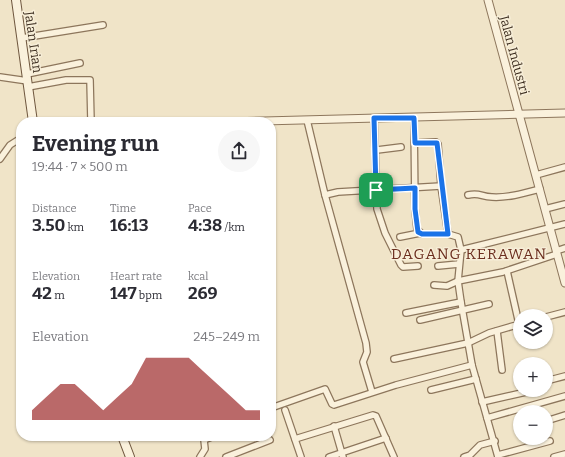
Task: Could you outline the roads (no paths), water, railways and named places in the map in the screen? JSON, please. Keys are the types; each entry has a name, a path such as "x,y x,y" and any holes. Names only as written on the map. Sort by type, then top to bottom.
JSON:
{"main road":[{"name":"Jalan Irian","path":"16,0 33,117"},
{"path":"124,441 130,457"}],"street":[{"name":"Jalan Industri","path":"488,0 556,252 562,264 565,283"},
{"path":"22,38 103,25"},
{"path":"28,81 80,63"},
{"path":"0,77 28,81 90,80 91,117"},
{"path":"276,121 565,113"},
{"path":"374,118 377,150 376,190 379,216 401,265 403,267 418,266"},
{"path":"414,118 415,209 417,229 420,233"},
{"path":"307,120 325,195 366,343 367,352 363,362 372,392"},
{"path":"0,158 5,150 16,142"},
{"path":"415,143 437,143 448,234"},
{"path":"377,150 401,147"},
{"path":"536,175 565,167"},
{"path":"325,195 441,186"},
{"path":"468,195 479,193 488,197 500,197 540,189"},
{"path":"544,209 565,204"},
{"path":"461,250 565,224"},
{"path":"400,237 420,233 448,234 458,237 461,250 458,281 472,365 498,456 536,445"},
{"path":"434,285 447,286 458,281 507,271 565,248"},
{"path":"438,266 459,264"},
{"path":"507,271 516,309"},
{"path":"406,313 461,302"},
{"path":"420,320 489,304"},
{"path":"553,315 565,312"},
{"path":"394,359 468,343 513,326"},
{"path":"497,331 502,370"},
{"path":"276,406 325,389 333,405 372,392 472,365"},
{"path":"553,379 565,376"},
{"path":"431,390 476,379"},
{"path":"482,402 513,395"},
{"path":"487,418 565,396"},
{"path":"285,410 301,457"},
{"path":"295,439 374,415 394,457"},
{"path":"553,419 565,416"},
{"path":"334,426 343,455"},
{"path":"329,457 343,455 386,438"},
{"path":"200,457 205,449 204,441"},
{"path":"226,457 267,441"},
{"path":"464,457 470,455 480,445 495,442"},
{"path":"554,457 565,454"}],"district":[{"name":"DAGANG KERAWAN","path":"469,254"}]}
